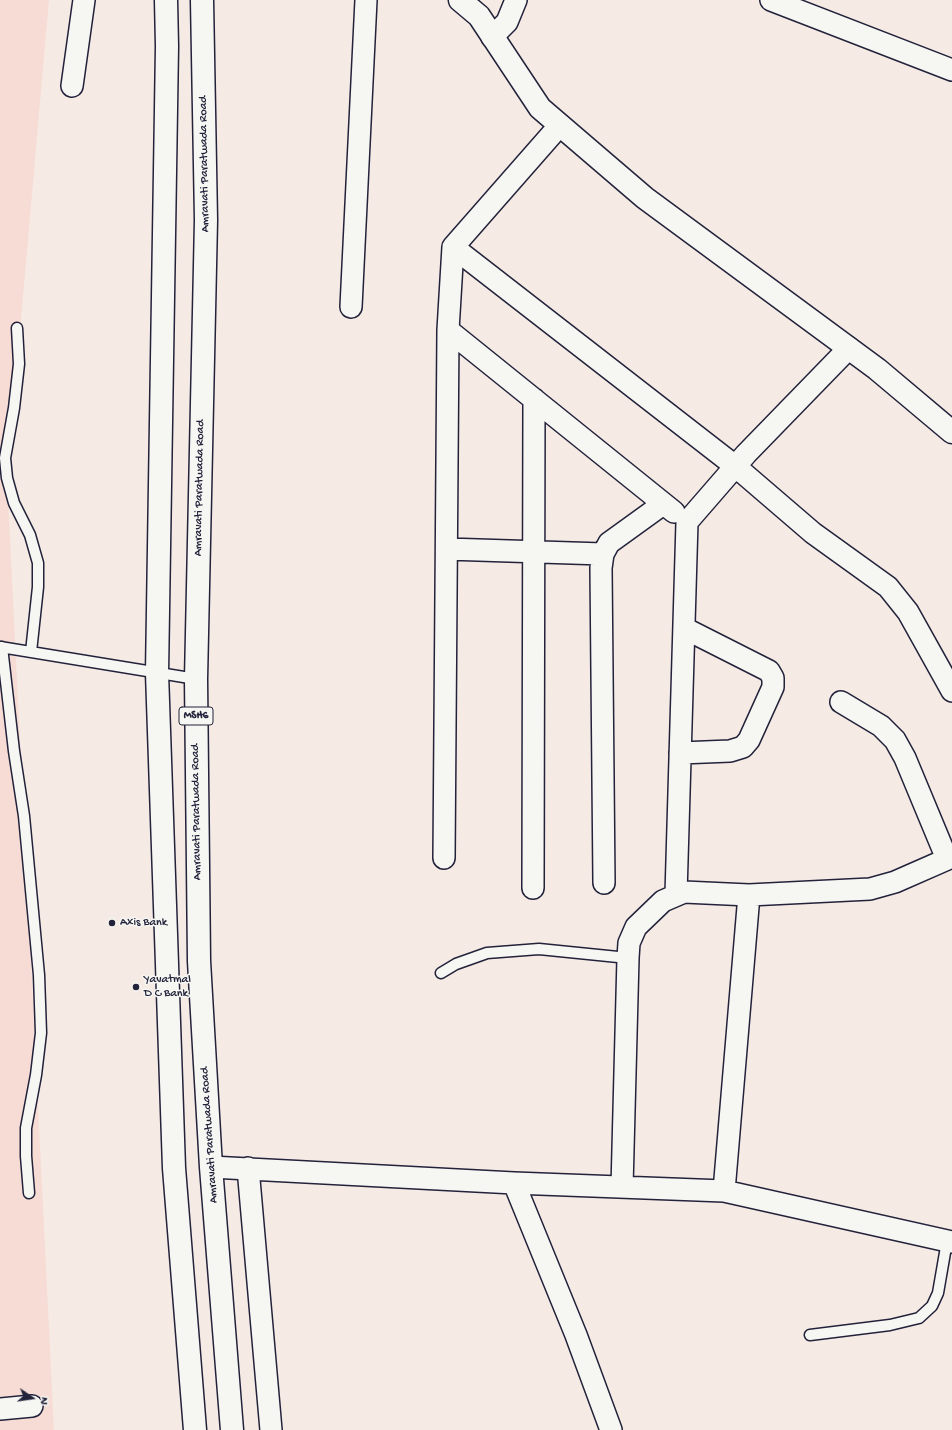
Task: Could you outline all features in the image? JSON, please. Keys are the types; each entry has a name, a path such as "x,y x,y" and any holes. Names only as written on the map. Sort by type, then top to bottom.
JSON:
{"main road":[{"path":"166,0 167,46 157,672 174,1168 195,1430"},
{"name":"Amravati Paratwada Road","path":"202,0 206,215 196,679 199,961 211,1166 232,1430"},
{"path":"460,0 478,16 540,108 645,198 877,369 952,432"}],"street":[{"path":"72,86 84,0"},
{"path":"351,307 366,0"},
{"path":"492,37 507,22 516,0"},
{"path":"772,0 952,70"},
{"path":"444,858 448,330 453,247 560,125"},
{"path":"453,247 735,466 813,533 888,587 908,612 952,691"},
{"path":"448,330 687,522"},
{"path":"676,894 687,522 735,466 849,348"},
{"path":"533,888 534,399"},
{"path":"604,883 601,568 603,554 609,543 664,504"},
{"path":"447,549 603,554"},
{"path":"680,753 730,751 743,747 749,740 773,687 773,678 769,672 684,628"},
{"path":"622,1187 628,958 629,943 636,927 663,901 676,894 684,892 750,895 870,889 895,882 950,858 905,758 895,740 881,726 841,702"},
{"path":"724,1191 750,895"},
{"path":"211,1166 514,1183 724,1191 949,1241"},
{"path":"248,1168 271,1430"},
{"path":"514,1183 576,1335 611,1430"},
{"path":"0,1409 32,1406"}],"lane":[{"path":"17,328 19,364 14,408 5,458 7,478 14,503 30,535 38,563 38,587 31,652"},
{"path":"29,1193 26,1156 26,1128 36,1075 41,1033 39,976 24,816 1,647 196,679"},
{"path":"442,973 456,964 487,953 539,949 628,958"},
{"path":"810,1335 890,1325 919,1318 932,1306 938,1293 949,1241"}],"shaded area":[{"path":"0,0 49,0 7,478 54,1430 0,1430"}],"place":[{"name":"Axis Bank","path":"112,923"},
{"name":"Yavatmal D C Bank","path":"136,987"}]}
